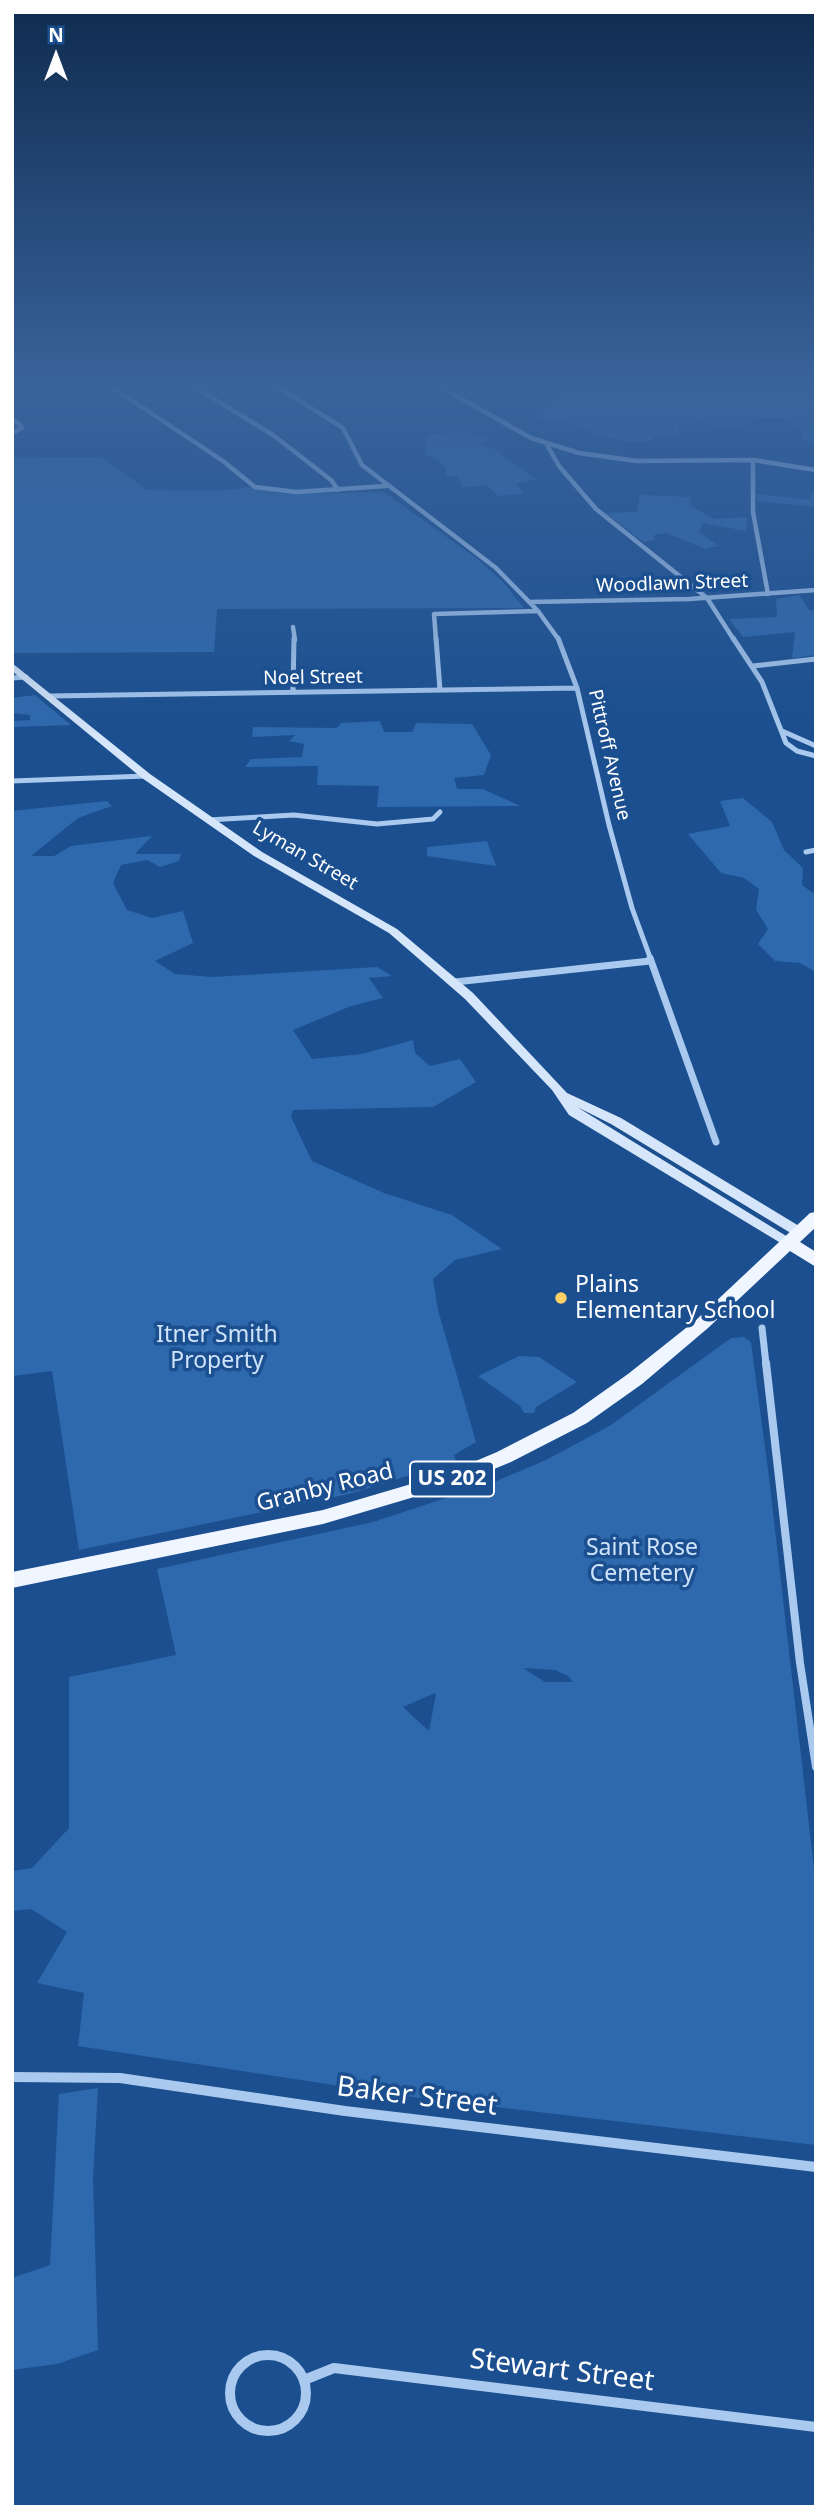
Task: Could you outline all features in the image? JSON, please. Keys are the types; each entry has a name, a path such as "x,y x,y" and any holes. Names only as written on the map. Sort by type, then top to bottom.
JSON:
{"main road":[{"name":"Lyman Street","path":"12,666 146,776 208,820 258,854 382,924 455,982 564,1096 575,1112 611,1136 801,1239"},
{"name":"Granby Road","path":"12,1580 323,1517 480,1468 580,1418 626,1386 801,1239 816,1217"},
{"path":"801,1239 816,1261"}],"street":[{"name":"Pittroff Avenue","path":"409,503 491,564 538,611 561,642 577,688 615,849 650,961 716,1142"},
{"path":"591,503 600,513 707,598 753,666 772,701 789,746 816,756"},
{"path":"752,503 768,594"},
{"name":"Woodlawn Street","path":"529,602 707,598 816,590"},
{"path":"439,690 433,618 436,613 538,611"},
{"path":"293,626 296,652 293,692"},
{"path":"753,666 816,659"},
{"path":"12,678 26,677"},
{"name":"Noel Street","path":"49,696 577,688"},
{"path":"782,731 816,746"},
{"path":"12,780 146,776"},
{"path":"208,820 294,816 377,824 433,819 440,812"},
{"path":"806,852 816,849"},
{"path":"455,982 650,961"},
{"path":"762,1328 800,1663 816,1766"},
{"name":"Baker Street","path":"12,2077 120,2078 403,2118 816,2167"},
{"path":"279,2355 299,2369 303,2380 303,2406 287,2426 276,2431 251,2429 241,2422 234,2412 231,2386 236,2373 256,2357 279,2355"},
{"name":"Stewart Street","path":"303,2380 334,2368 816,2427"}],"green space":[{"path":"12,503 399,503 476,558 502,581 524,608 217,609 214,652 12,653"},
{"path":"639,503 690,503 689,505 714,519 747,517 746,531 703,523 699,532 718,546 705,549 667,533 654,535 655,540 644,542 605,513 637,512"},
{"path":"772,503 816,503 816,507"},
{"path":"799,595 809,610 816,611 816,655 792,658 795,632 743,637 729,619 777,617 776,599"},
{"path":"35,695 71,725 12,727 12,721 30,720 30,715 12,713 12,698"},
{"path":"380,721 384,732 412,732 416,723 472,724 491,755 484,775 454,778 457,789 483,789 520,806 377,807 379,786 317,785 318,766 245,767 251,759 302,757 304,744 289,741 295,735 252,737 253,727 337,728 341,723"},
{"path":"743,798 772,822 784,850 803,868 802,885 816,895 816,972 800,963 775,961 758,944 768,929 756,910 759,889 744,878 721,873 688,834 730,826 720,801"},
{"name":"Itner Smith Property","path":"107,801 112,806 78,818 31,856 54,856 71,846 152,836 135,854 181,854 179,861 160,867 147,860 121,865 113,883 127,910 152,918 183,911 193,943 155,961 175,974 213,977 377,967 392,976 369,978 383,998 351,1006 293,1030 312,1059 362,1054 413,1040 415,1053 430,1066 460,1059 476,1082 433,1107 293,1110 291,1117 312,1161 384,1193 452,1215 502,1249 455,1260 433,1279 438,1310 476,1442 454,1455 456,1461 349,1494 79,1550 52,1371 12,1376 12,811"},
{"path":"487,841 496,866 427,856 427,847"},
{"name":"Saint Rose Cemetery","path":"744,1337 751,1342 816,1886 816,2145 412,2097 78,2046 84,1993 37,1983 67,1932 31,1909 12,1911 12,1871 32,1868 69,1828 69,1677 176,1655 157,1569 373,1522 494,1482 546,1460 611,1425 731,1338","holes":["523,1668 555,1670 568,1676 573,1682 545,1682","436,1694 429,1731 403,1707"]},
{"path":"519,1356 539,1357 577,1382 536,1407 534,1413 524,1413 520,1406 478,1376"},
{"path":"98,2088 93,2178 98,2350 57,2364 12,2370 12,2278 50,2265 59,2094"}],"place":[{"name":"Plains Elementary School","path":"561,1298"}]}
